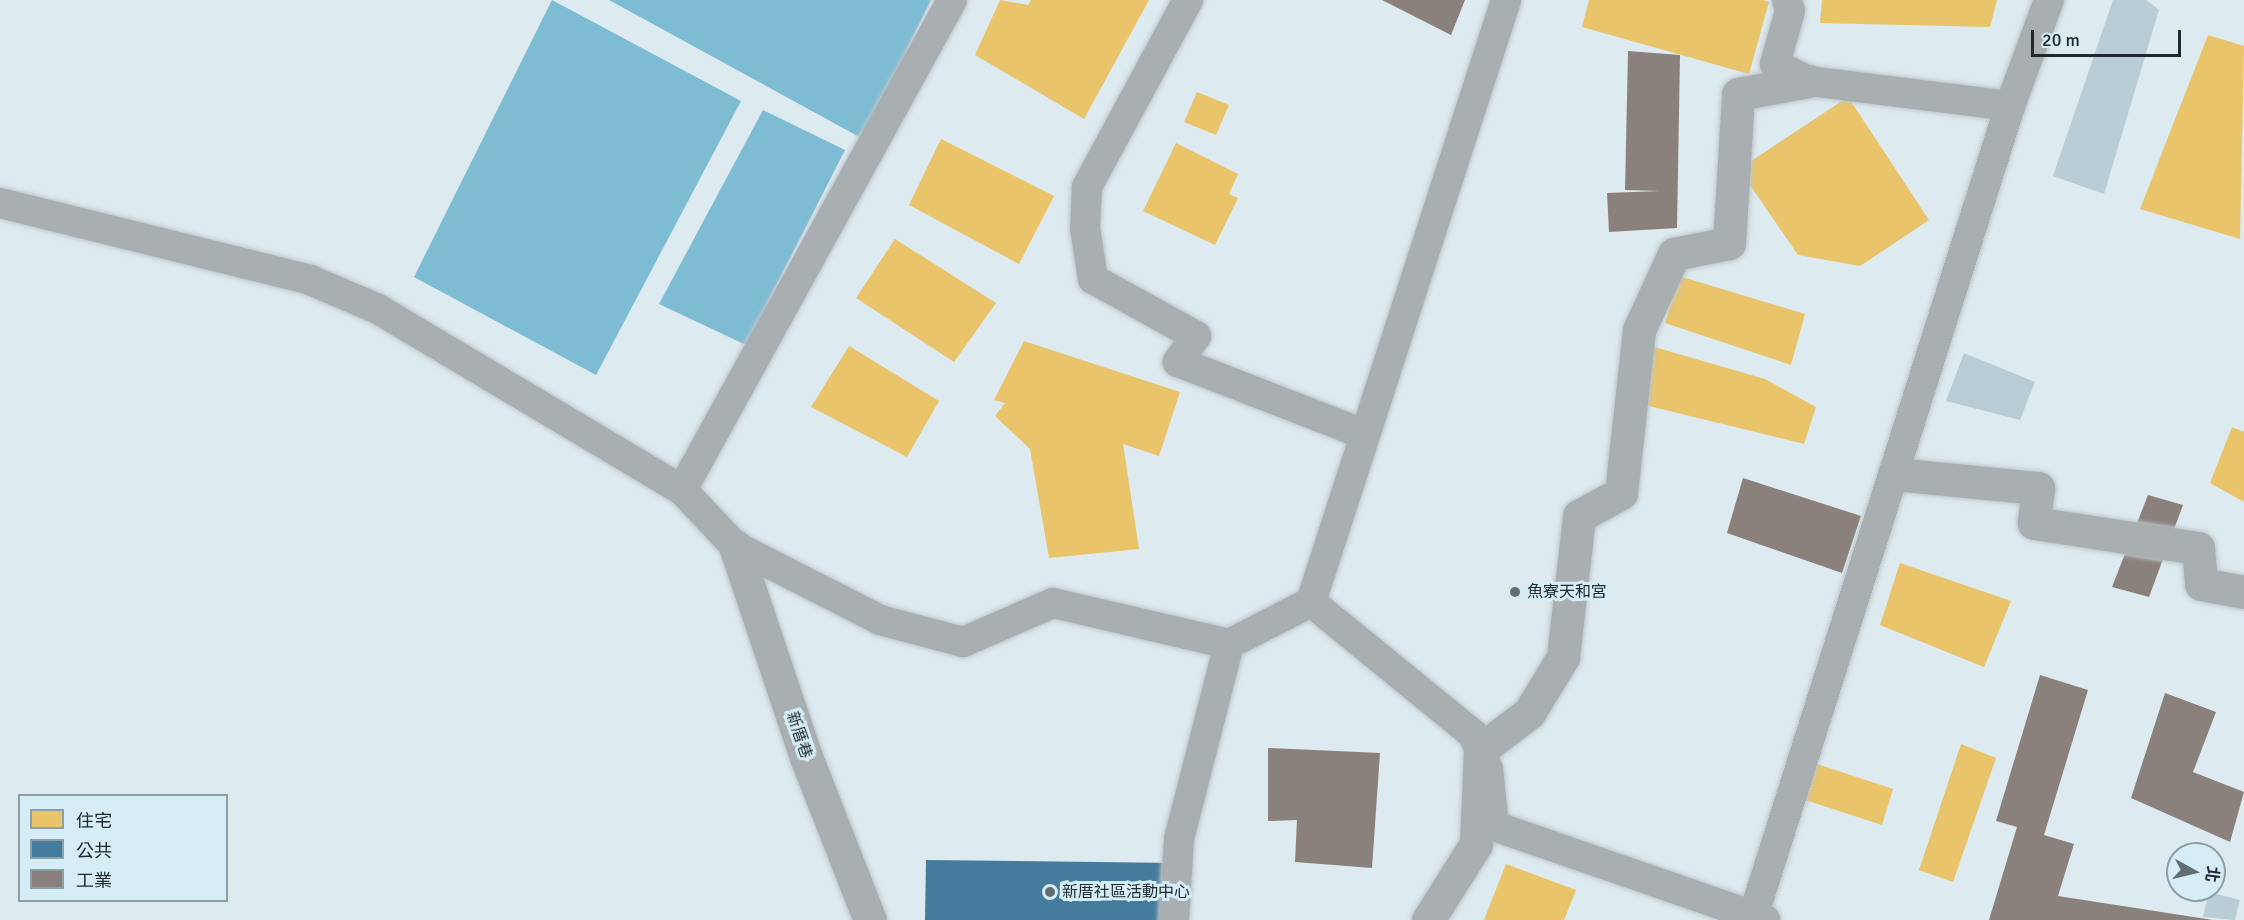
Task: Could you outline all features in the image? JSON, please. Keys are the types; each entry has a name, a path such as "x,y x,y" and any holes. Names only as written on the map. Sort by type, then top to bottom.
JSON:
{"street":[{"path":"1428,920 1476,844 1480,750 1529,714 1563,657 1579,516 1621,493 1639,330 1674,254 1729,243 1738,94 1809,81"},
{"path":"1894,474 2038,488 2034,523 2198,548 2201,584 2244,592"},
{"name":"新厝巷","path":"735,546 806,757 870,920"}],"lane":[{"path":"682,490 952,0"},
{"path":"1188,0 1087,187 1085,228 1093,279 1196,336 1179,362 1361,434"},
{"path":"0,203 310,280 378,309 682,490 735,546 880,620 963,642 1053,603 1229,644 1311,602 1361,434 1506,0"},
{"path":"1787,0 1790,11 1775,64 1809,81 2010,106"},
{"path":"1311,602 1473,734 1488,770 1494,826 1757,918 2010,106 2049,0"},
{"path":"1174,920 1179,839 1229,644"}],"water":[{"path":"552,0 741,101 596,375 414,277"},
{"path":"609,0 931,0 863,139"},
{"path":"763,110 845,150 746,345 659,304"}],"building: 住宅":[{"path":"1000,0 1028,5 1031,0 1149,0 1084,119 975,55"},
{"path":"1589,0 1763,0 1769,2 1749,74 1582,27"},
{"path":"1822,0 1997,0 1990,27 1820,23"},
{"path":"2208,35 2244,46 2240,239 2140,209"},
{"path":"1197,92 1229,105 1216,135 1184,122"},
{"path":"1848,97 1929,220 1860,266 1798,255 1739,169"},
{"path":"941,139 1054,196 1019,264 909,205"},
{"path":"1176,143 1238,174 1229,194 1238,198 1215,245 1143,211"},
{"path":"895,239 996,303 954,362 856,298"},
{"path":"1679,276 1805,314 1791,365 1665,323"},
{"path":"1024,341 1180,392 1159,456 1123,444 1139,549 1049,558 1030,449 995,416 1005,403 994,400"},
{"path":"849,346 939,401 907,457 811,407"},
{"path":"1651,346 1765,379 1816,407 1804,444 1645,405"},
{"path":"2232,427 2244,432 2244,502 2210,483"},
{"path":"1900,563 2011,601 1984,667 1880,625"},
{"path":"1961,744 1996,758 1953,882 1919,870"},
{"path":"1808,761 1893,789 1882,825 1796,797"},
{"path":"1506,864 1576,890 1564,920 1484,920"}],"building: 公共":[{"name":"新厝社區活動中心","path":"926,860 1176,863 1173,920 925,920"}],"building: 工業":[{"path":"1382,0 1465,0 1451,35"},
{"path":"1628,51 1680,55 1677,228 1609,232 1607,193 1660,191 1625,190"},
{"path":"1743,478 1861,516 1842,573 1727,533"},
{"path":"2148,495 2183,505 2149,597 2112,587"},
{"path":"2040,675 2088,690 2044,835 2074,844 2058,896 2213,920 1989,920 2017,827 1996,821"},
{"path":"2165,693 2216,712 2193,772 2244,792 2230,842 2131,798"},
{"path":"1268,748 1380,753 1372,868 1295,862 1297,820 1268,821"}],"building: 其他":[{"path":"2113,0 2146,0 2159,10 2104,194 2053,176"},
{"path":"1964,353 2035,382 2020,420 1946,401"},
{"path":"2226,896 2240,900 2235,920 2203,917 2207,902 2226,902"}],"place":[{"name":"魚寮天和宮","path":"1515,592"},
{"name":"新厝社區活動中心","path":"1050,892"}]}
